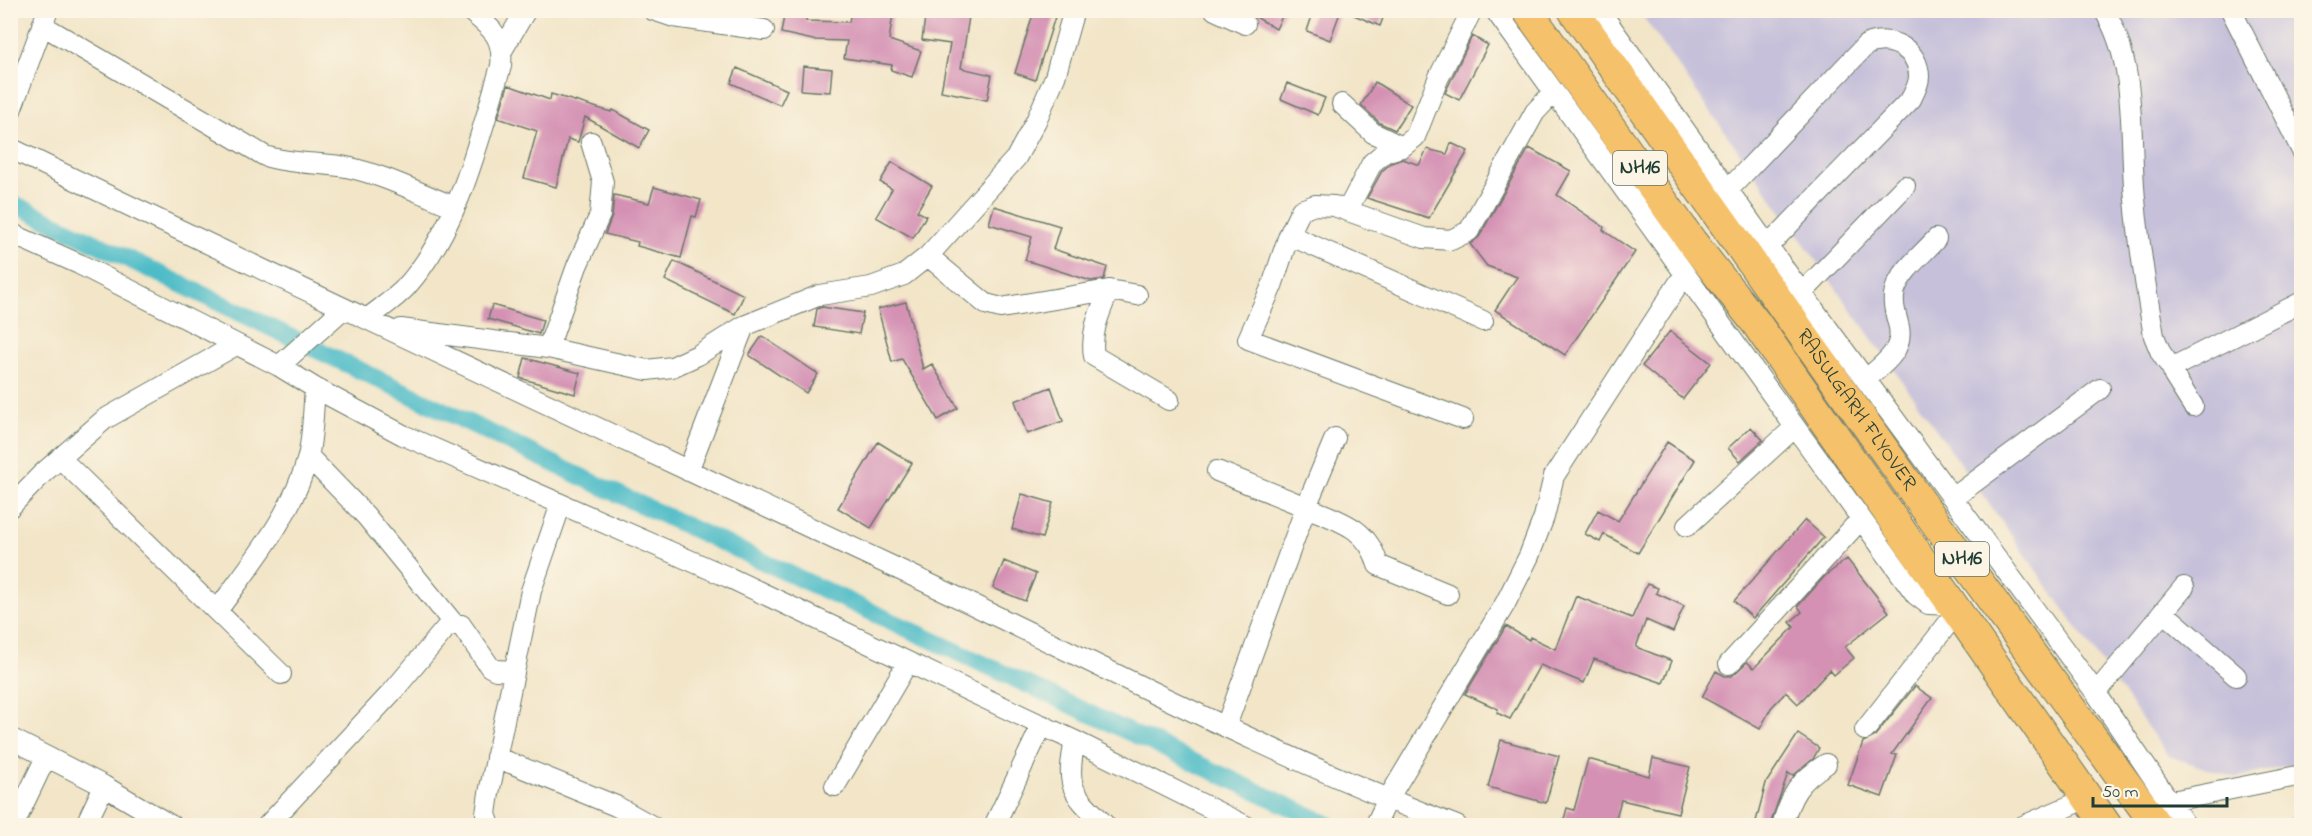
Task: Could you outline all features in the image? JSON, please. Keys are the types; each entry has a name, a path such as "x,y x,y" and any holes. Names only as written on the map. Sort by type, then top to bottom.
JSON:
{"highway":[{"name":"RASULGARH FLYOVER","path":"1527,10 1692,242 1756,323 1955,609"},
{"name":"RASULGARH FLYOVER","path":"1573,10 1792,300 1935,522 2156,814"},
{"name":"NH16","path":"1955,609 2107,825"}],"street":[{"path":"469,10 496,34 503,49"},
{"path":"375,323 426,261 455,207 471,166 501,66 503,49 526,10"},
{"path":"653,10 674,17 764,30"},
{"path":"375,323 548,348 647,370 672,367 698,356 744,326 820,295 871,287 904,275 928,256 1016,158 1036,121 1055,76 1074,10"},
{"path":"1215,10 1245,24"},
{"path":"1348,209 1372,163 1385,152 1402,147 1415,137 1438,79 1472,10"},
{"path":"1495,10 1916,595 1928,604 1955,609 1864,730"},
{"path":"1599,10 1768,246 1792,300 1866,379 2096,693 2156,814 2186,825"},
{"path":"2104,10 2115,28 2131,108 2135,199 2154,336 2161,353 2174,370 2174,376 2193,406"},
{"path":"2231,10 2301,151"},
{"path":"10,113 45,18 265,156 278,160 324,162 355,169 455,207"},
{"path":"1728,190 1866,45 1876,40 1890,42 1904,47 1917,60 1920,80 1911,99 1768,246"},
{"path":"1463,419 1248,339 1272,286 1289,235 1301,210 1315,205 1348,209 1424,238 1451,240 1469,231 1535,112 1554,92"},
{"path":"1342,104 1373,133 1402,147"},
{"path":"548,348 574,275 600,216 603,182 591,142"},
{"path":"10,148 343,309 1226,726 1382,812 1457,825"},
{"path":"1792,300 1905,186"},
{"path":"10,233 79,264 236,345 283,362 315,388 402,435 728,577 1042,725 1246,825"},
{"path":"1289,235 1483,321"},
{"path":"1866,379 1892,357 1899,344 1901,332 1894,308 1895,290 1903,276 1936,239"},
{"path":"928,256 986,304 1001,308 1109,290 1137,295"},
{"path":"1382,812 1505,604 1545,518 1554,476 1684,275"},
{"path":"1109,290 1095,326 1092,342 1094,356 1169,400"},
{"path":"2174,370 2179,364 2301,302"},
{"path":"283,362 343,309"},
{"path":"688,471 744,326"},
{"path":"14,497 105,419 236,345"},
{"path":"218,611 265,545 298,485 308,456 315,388"},
{"path":"1953,498 2100,389"},
{"path":"1688,526 1794,428"},
{"path":"1226,726 1306,507 1335,438"},
{"path":"308,456 366,516 454,624"},
{"path":"60,458 281,674"},
{"path":"1217,471 1355,528 1373,547 1378,565 1448,594"},
{"path":"490,825 486,814 531,591 561,504"},
{"path":"1729,664 1860,520"},
{"path":"2096,693 2184,587"},
{"path":"2163,612 2236,676"},
{"path":"267,825 393,692 446,628 454,624 461,625 467,630 490,666 496,670 514,671"},
{"path":"835,786 908,662"},
{"path":"993,825 1042,725"},
{"path":"10,738 104,786 165,823"},
{"path":"1075,741 1069,771 1071,787 1106,825"},
{"path":"13,825 46,757"},
{"path":"496,757 616,806 652,825"},
{"path":"1782,825 1793,793 1807,777 1826,764"},
{"path":"2156,814 2301,775"},
{"path":"85,825 104,786"},
{"path":"2023,825 2088,798"}],"shaded area":[{"path":"1639,11 2301,11 2301,763 2236,778 2168,756"}],"building":[{"path":"785,10 807,10 806,21 849,22 851,10 893,14 889,40 921,51 912,77 891,70 892,65 844,58 847,41 813,40 781,33"},
{"path":"926,10 970,10 961,68 992,75 987,100 941,91 950,44 922,40"},
{"path":"1244,10 1285,10 1276,29"},
{"path":"1314,10 1341,10 1330,40 1307,31"},
{"path":"1342,10 1386,10 1380,26"},
{"path":"1034,11 1055,17 1035,80 1015,73"},
{"path":"1472,36 1488,45 1459,100 1445,93"},
{"path":"803,66 832,69 830,92 801,90"},
{"path":"737,68 787,90 780,105 731,83"},
{"path":"1375,82 1411,105 1395,130 1380,123 1361,105"},
{"path":"1287,83 1325,98 1318,115 1281,99"},
{"path":"508,85 550,100 551,94 611,112 613,110 649,130 639,148 585,117 578,142 568,139 556,187 524,178 537,131 498,118"},
{"path":"1451,143 1468,151 1429,218 1367,198 1382,171 1391,163 1403,159 1419,165 1427,149 1447,154"},
{"path":"1529,148 1571,171 1557,195 1604,227 1603,230 1635,252 1565,355 1495,310 1517,277 1487,266 1470,244 1479,237"},
{"path":"892,162 932,186 917,211 926,216 913,238 876,217 892,189 880,182"},
{"path":"654,187 701,200 696,217 692,216 681,258 637,246 638,242 605,234 612,216 614,195 649,203"},
{"path":"994,206 1060,226 1053,249 1107,267 1104,279 1091,281 1025,260 1032,237 989,224"},
{"path":"674,261 744,295 735,314 665,280"},
{"path":"906,302 923,369 932,364 958,408 938,420 902,359 892,362 878,309"},
{"path":"492,305 543,320 539,334 488,319"},
{"path":"822,307 863,313 859,334 814,327 817,309"},
{"path":"1670,331 1711,363 1683,399 1642,366"},
{"path":"762,336 818,374 806,393 749,355"},
{"path":"525,358 580,373 575,394 520,378"},
{"path":"1051,387 1063,421 1027,434 1015,401"},
{"path":"1751,427 1763,440 1740,461 1728,448"},
{"path":"878,442 912,463 871,528 838,508"},
{"path":"1667,442 1695,460 1638,553 1604,534 1600,542 1585,534 1598,510 1618,521"},
{"path":"1022,494 1053,503 1042,538 1012,529"},
{"path":"1805,520 1824,537 1753,618 1734,601"},
{"path":"1847,559 1889,612 1845,647 1854,658 1834,675 1830,670 1798,704 1786,692 1771,708 1760,729 1702,697 1716,671 1725,676 1732,676 1747,662 1754,668 1794,627 1790,622 1802,612 1798,606 1825,576"},
{"path":"1004,561 1036,574 1025,601 993,588"},
{"path":"1647,584 1658,588 1656,593 1684,606 1673,632 1646,620 1636,647 1672,661 1663,683 1594,659 1584,683 1540,665 1510,719 1497,713 1498,709 1465,694 1506,626 1529,640 1530,637 1555,649 1576,596 1632,618"},
{"path":"1915,686 1932,698 1892,754 1897,755 1882,797 1848,785 1863,742 1874,737"},
{"path":"1798,734 1819,748 1813,759 1793,776 1788,773 1770,825 1755,825 1766,783"},
{"path":"1501,740 1559,756 1546,803 1488,787"},
{"path":"1653,758 1690,767 1678,813 1621,800 1614,825 1563,823 1567,808 1574,810 1588,759 1649,776"}],"waterway":[{"path":"10,202 573,473 1331,826"},
{"path":"2293,826 2302,824"}]}
